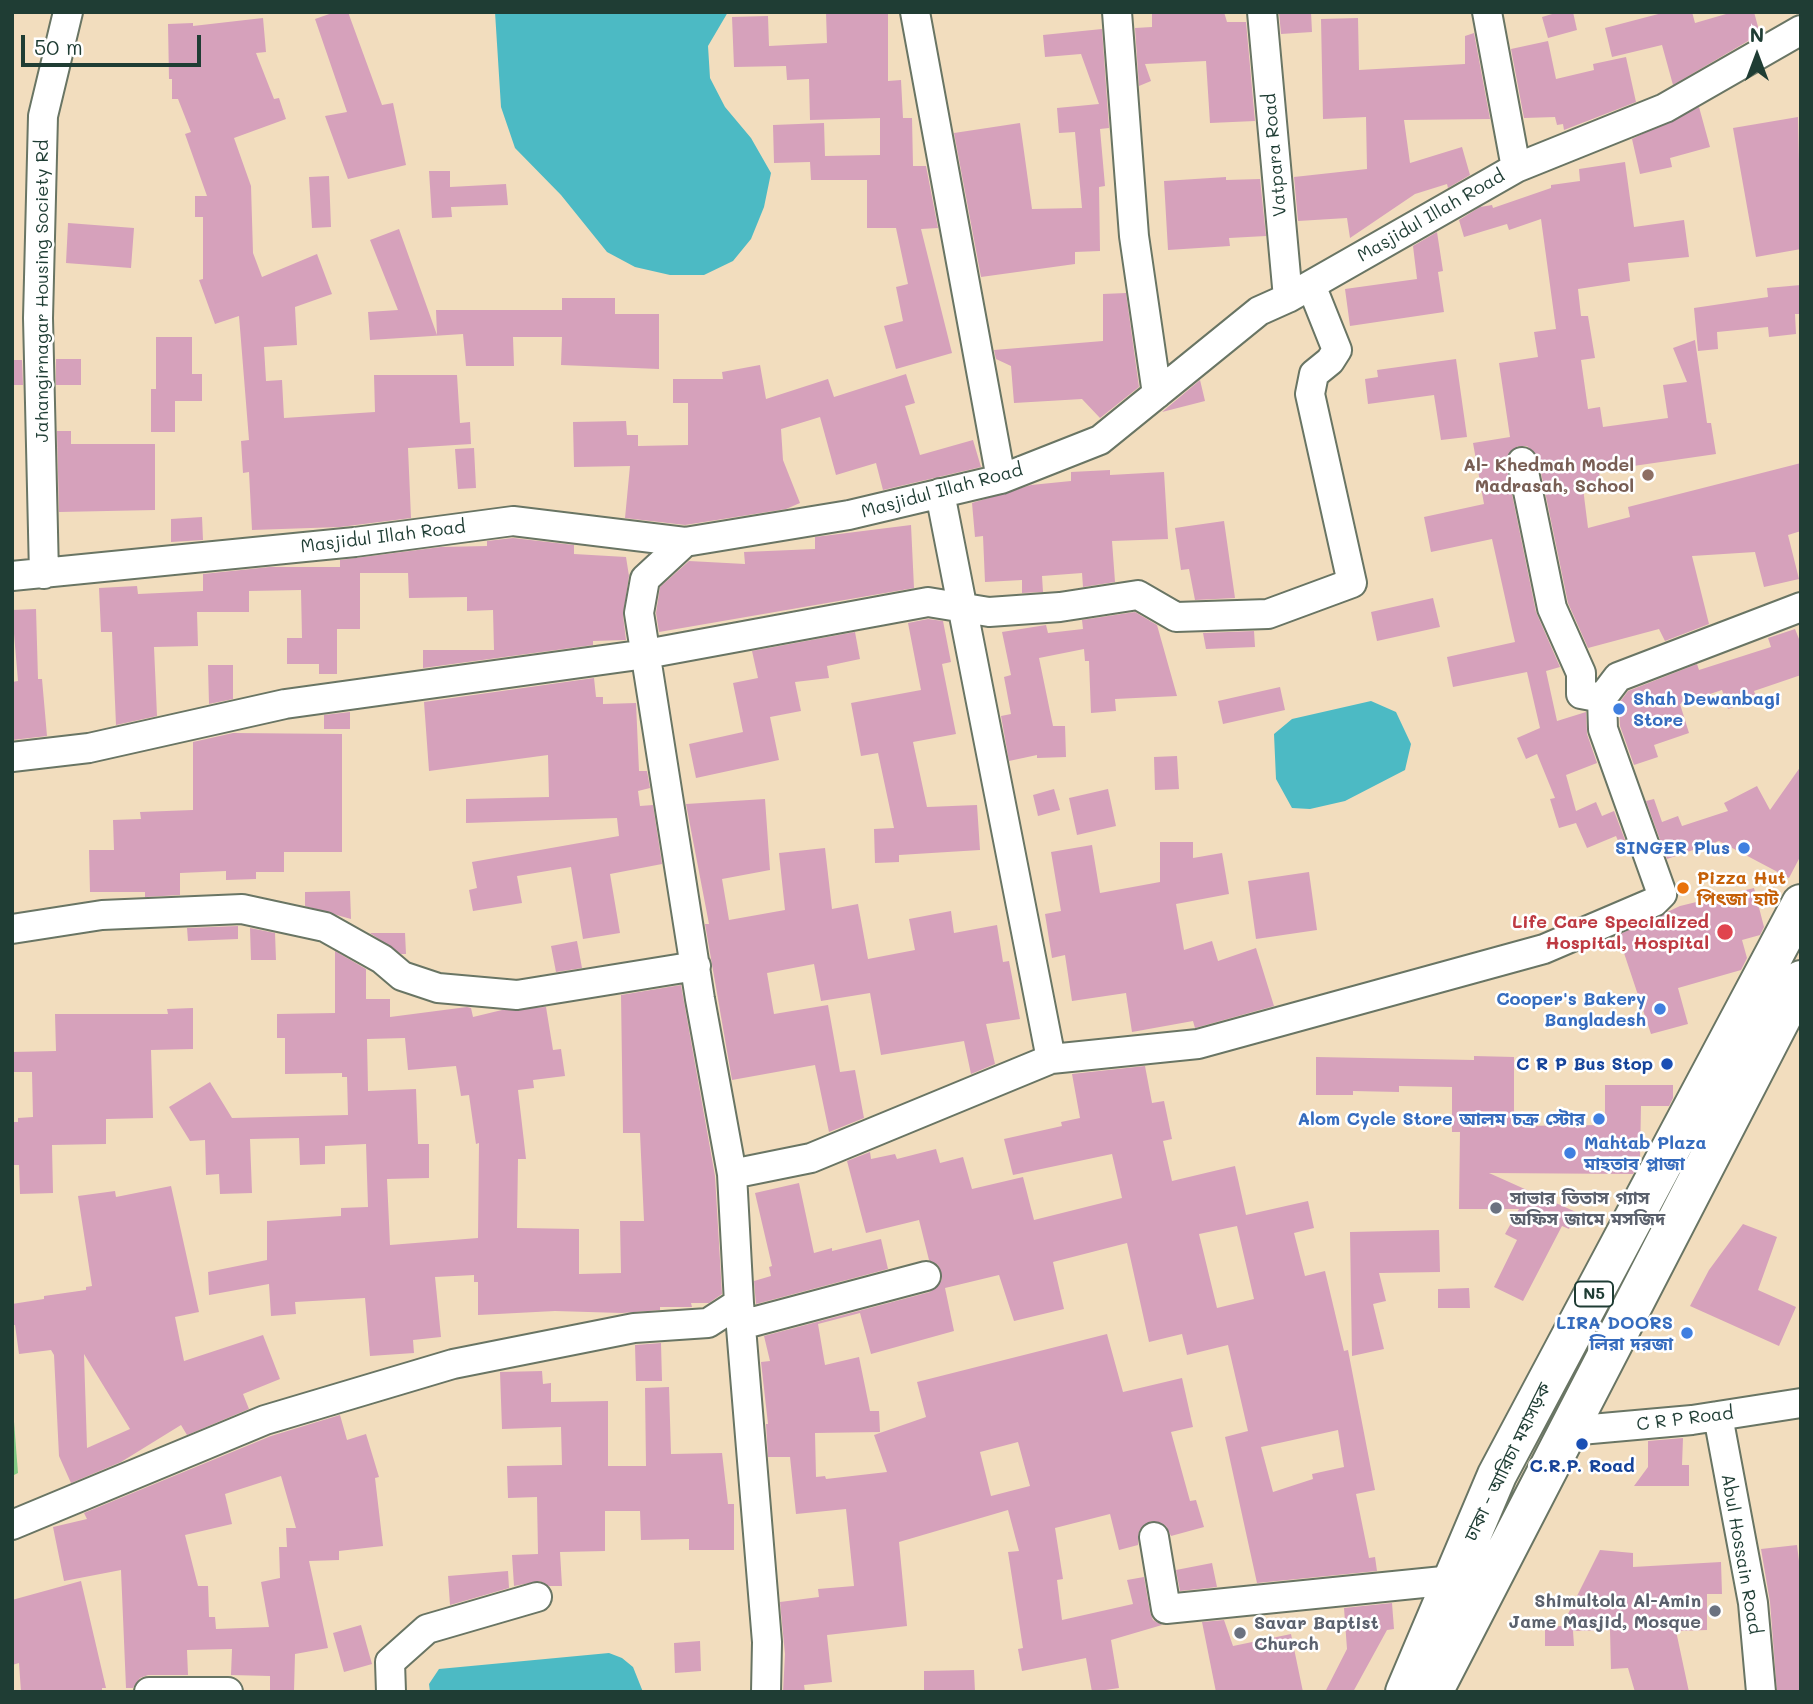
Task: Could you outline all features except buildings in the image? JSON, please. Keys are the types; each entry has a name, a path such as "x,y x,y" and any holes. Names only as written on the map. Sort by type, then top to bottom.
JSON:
{"highway":[{"name":"ঢাকা - আরিচা মহাসড়ক","path":"1405,1692 1497,1475 1801,904"},
{"name":"ঢাকা - আরিচা মহাসড়ক","path":"1433,1692 1801,980"}],"street":[{"name":"Jahangirnagar Housing Society Rd","path":"44,573 38,318 43,116 68,12"},
{"path":"915,12 1001,479"},
{"path":"1117,12 1133,236 1157,394"},
{"name":"Vatpara Road","path":"964,608 989,612 1037,609 1138,595 1176,617 1268,614 1352,583 1310,394 1314,374 1337,350 1299,292 1262,12"},
{"path":"1487,12 1516,168"},
{"name":"Masjidul Illah Road","path":"12,576 355,542 513,520 685,542 849,515 1001,479 1100,440 1259,310 1299,292 1516,168 1665,108 1801,30"},
{"path":"1522,461 1552,608 1581,673 1581,694 1610,687 1801,607"},
{"path":"940,494 1051,1059"},
{"path":"685,542 645,579 639,613 732,1174 740,1314 767,1642 766,1692"},
{"path":"12,757 89,748 285,704 646,654 928,602 964,608"},
{"path":"732,1174 811,1158 1051,1059 1198,1044 1544,949 1654,902 1662,894 1603,729 1610,687"},
{"path":"12,929 102,915 242,909 325,927 382,959 402,976 438,988 517,995 696,966"},
{"path":"12,1525 265,1420 453,1364 634,1328 708,1324 740,1314 926,1276"},
{"name":"C R P Road","path":"1569,1431 1718,1416 1801,1403"},
{"name":"Abul Hossain Road","path":"1718,1416 1752,1603 1761,1692"},
{"path":"1154,1537 1166,1609 1453,1580"},
{"path":"391,1692 390,1662 427,1629 537,1597"},
{"path":"149,1692 228,1692"}],"green space":[{"path":"12,1396 18,1473 12,1476"}],"water":[{"path":"495,12 728,12 708,46 710,78 725,107 751,138 771,173 764,207 751,239 733,261 704,275 670,275 635,267 607,252 561,195 515,148 501,107"},
{"path":"1371,701 1396,712 1411,744 1405,770 1345,801 1310,809 1292,808 1276,779 1274,734 1292,719"},
{"path":"609,1653 622,1658 633,1667 643,1692 430,1692 429,1684 439,1669"}],"place":[{"name":"Al- Khedmah Model Madrasah, School","path":"1648,475"},
{"name":"Shah Dewanbagi Store","path":"1619,709"},
{"name":"SINGER Plus","path":"1744,848"},
{"name":"Pizza Hut পিৎজা হাট","path":"1683,888"},
{"name":"Life Care Specialized Hospital, Hospital","path":"1725,932"},
{"name":"Cooper's Bakery Bangladesh","path":"1660,1009"},
{"name":"C R P Bus Stop","path":"1667,1064"},
{"name":"Alom Cycle Store আলম চক্র স্টোর","path":"1599,1119"},
{"name":"Mahtab Plaza মাহতাব প্লাজা","path":"1570,1153"},
{"name":"সাভার তিতাস গ্যাস অফিস জামে মসজিদ","path":"1496,1208"},
{"name":"LIRA DOORS লিরা দরজা","path":"1687,1333"},
{"name":"C.R.P. Road","path":"1582,1444"},
{"name":"Shimultola Al-Amin Jame Masjid, Mosque","path":"1715,1611"},
{"name":"Savar Baptist Church","path":"1240,1633"}]}
